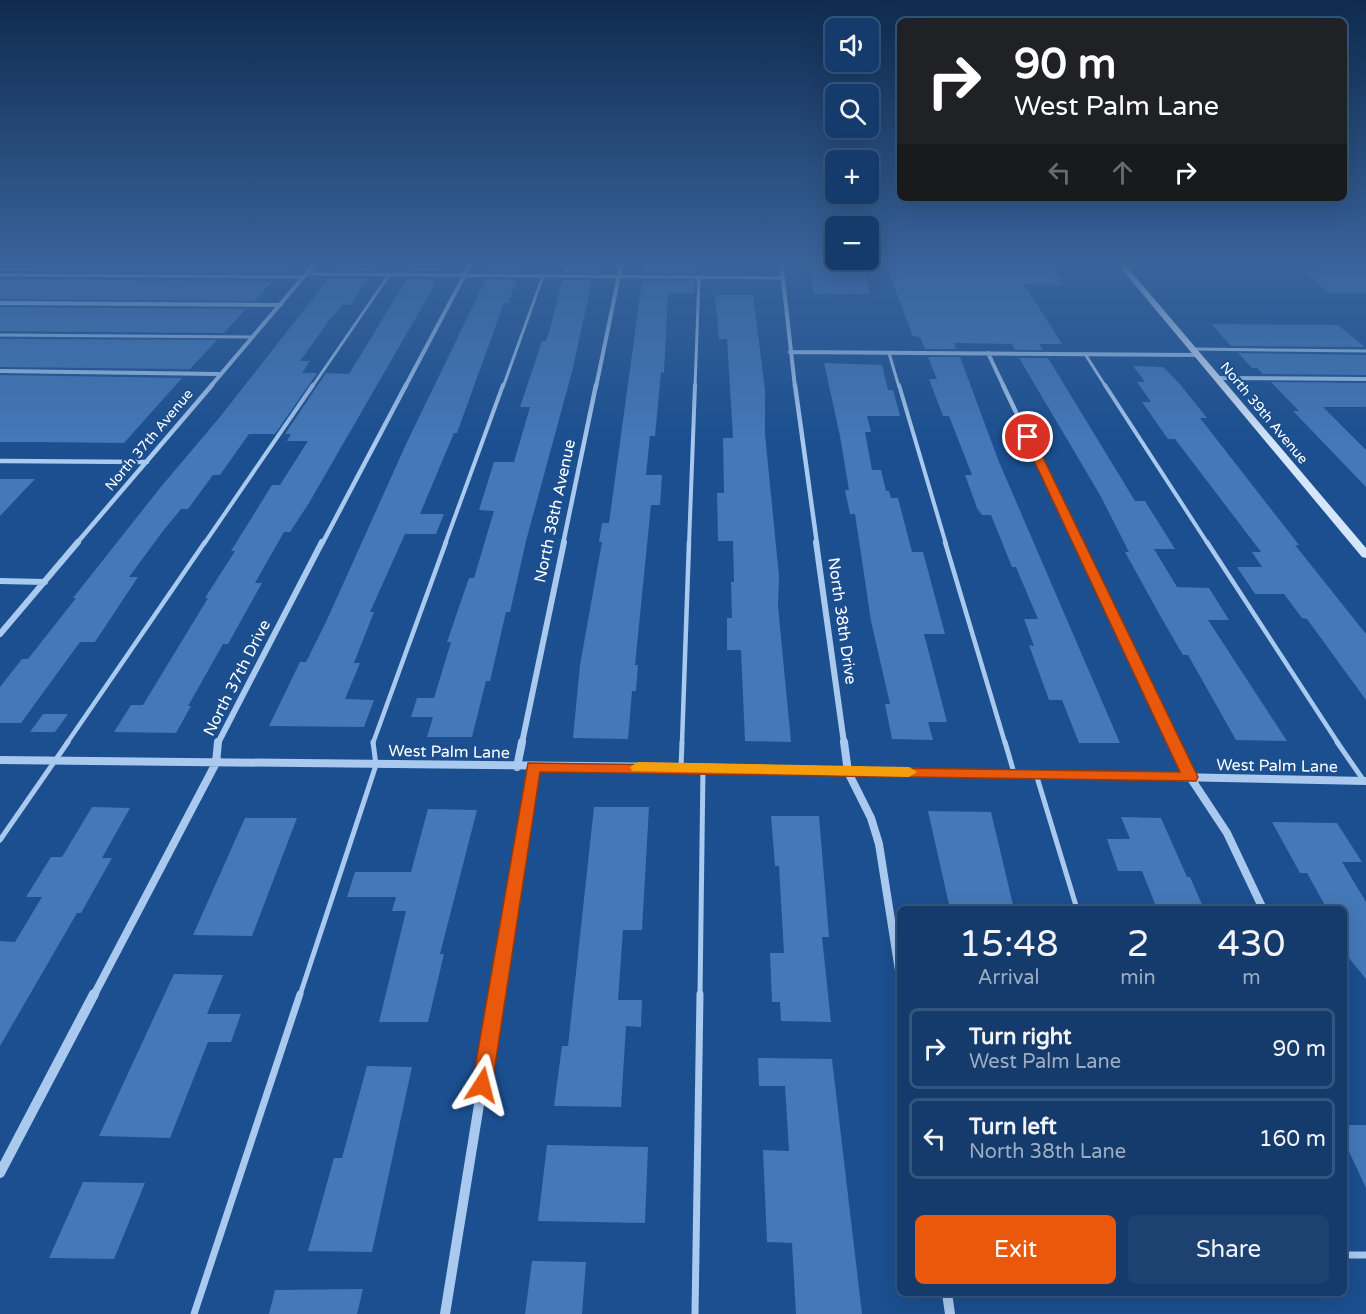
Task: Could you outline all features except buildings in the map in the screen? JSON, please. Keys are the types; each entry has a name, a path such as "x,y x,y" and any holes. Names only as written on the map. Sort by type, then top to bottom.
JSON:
{"street":[{"name":"North 37th Avenue","path":"0,634 219,374 266,322"},
{"name":"North 37th Drive","path":"0,1173 216,763 218,740 439,322"},
{"name":"North 38th Avenue","path":"518,767 610,322"},
{"name":"North 38th Drive","path":"788,322 848,772 871,818 879,844 897,958"},
{"name":"North 39th Avenue","path":"1170,322 1366,555"},
{"path":"790,352 1085,354 1195,352"},
{"path":"988,353 1190,777 1227,833 1262,906"},
{"path":"0,371 219,374"},
{"path":"1217,378 1366,379"},
{"path":"0,461 147,462"},
{"path":"0,581 45,582"},
{"name":"West Palm Lane","path":"0,760 681,767 1365,782"},
{"path":"445,1314 534,767"},
{"path":"947,1296 950,1314"}],"lane":[{"path":"0,840 356,322"},
{"path":"194,1314 376,765 373,742 526,322"},
{"path":"681,767 697,322"},
{"path":"0,335 253,337"},
{"path":"1195,352 1366,351"},
{"path":"889,353 1014,773"},
{"path":"1085,354 1365,782"},
{"path":"695,1314 703,768"},
{"path":"1036,774 1076,906"},
{"path":"1347,1255 1366,1255"}],"slow traffic":[{"path":"638,767 909,772"}],"route":[{"path":"482,1085 534,767 681,767 1190,777 1028,437"}]}
